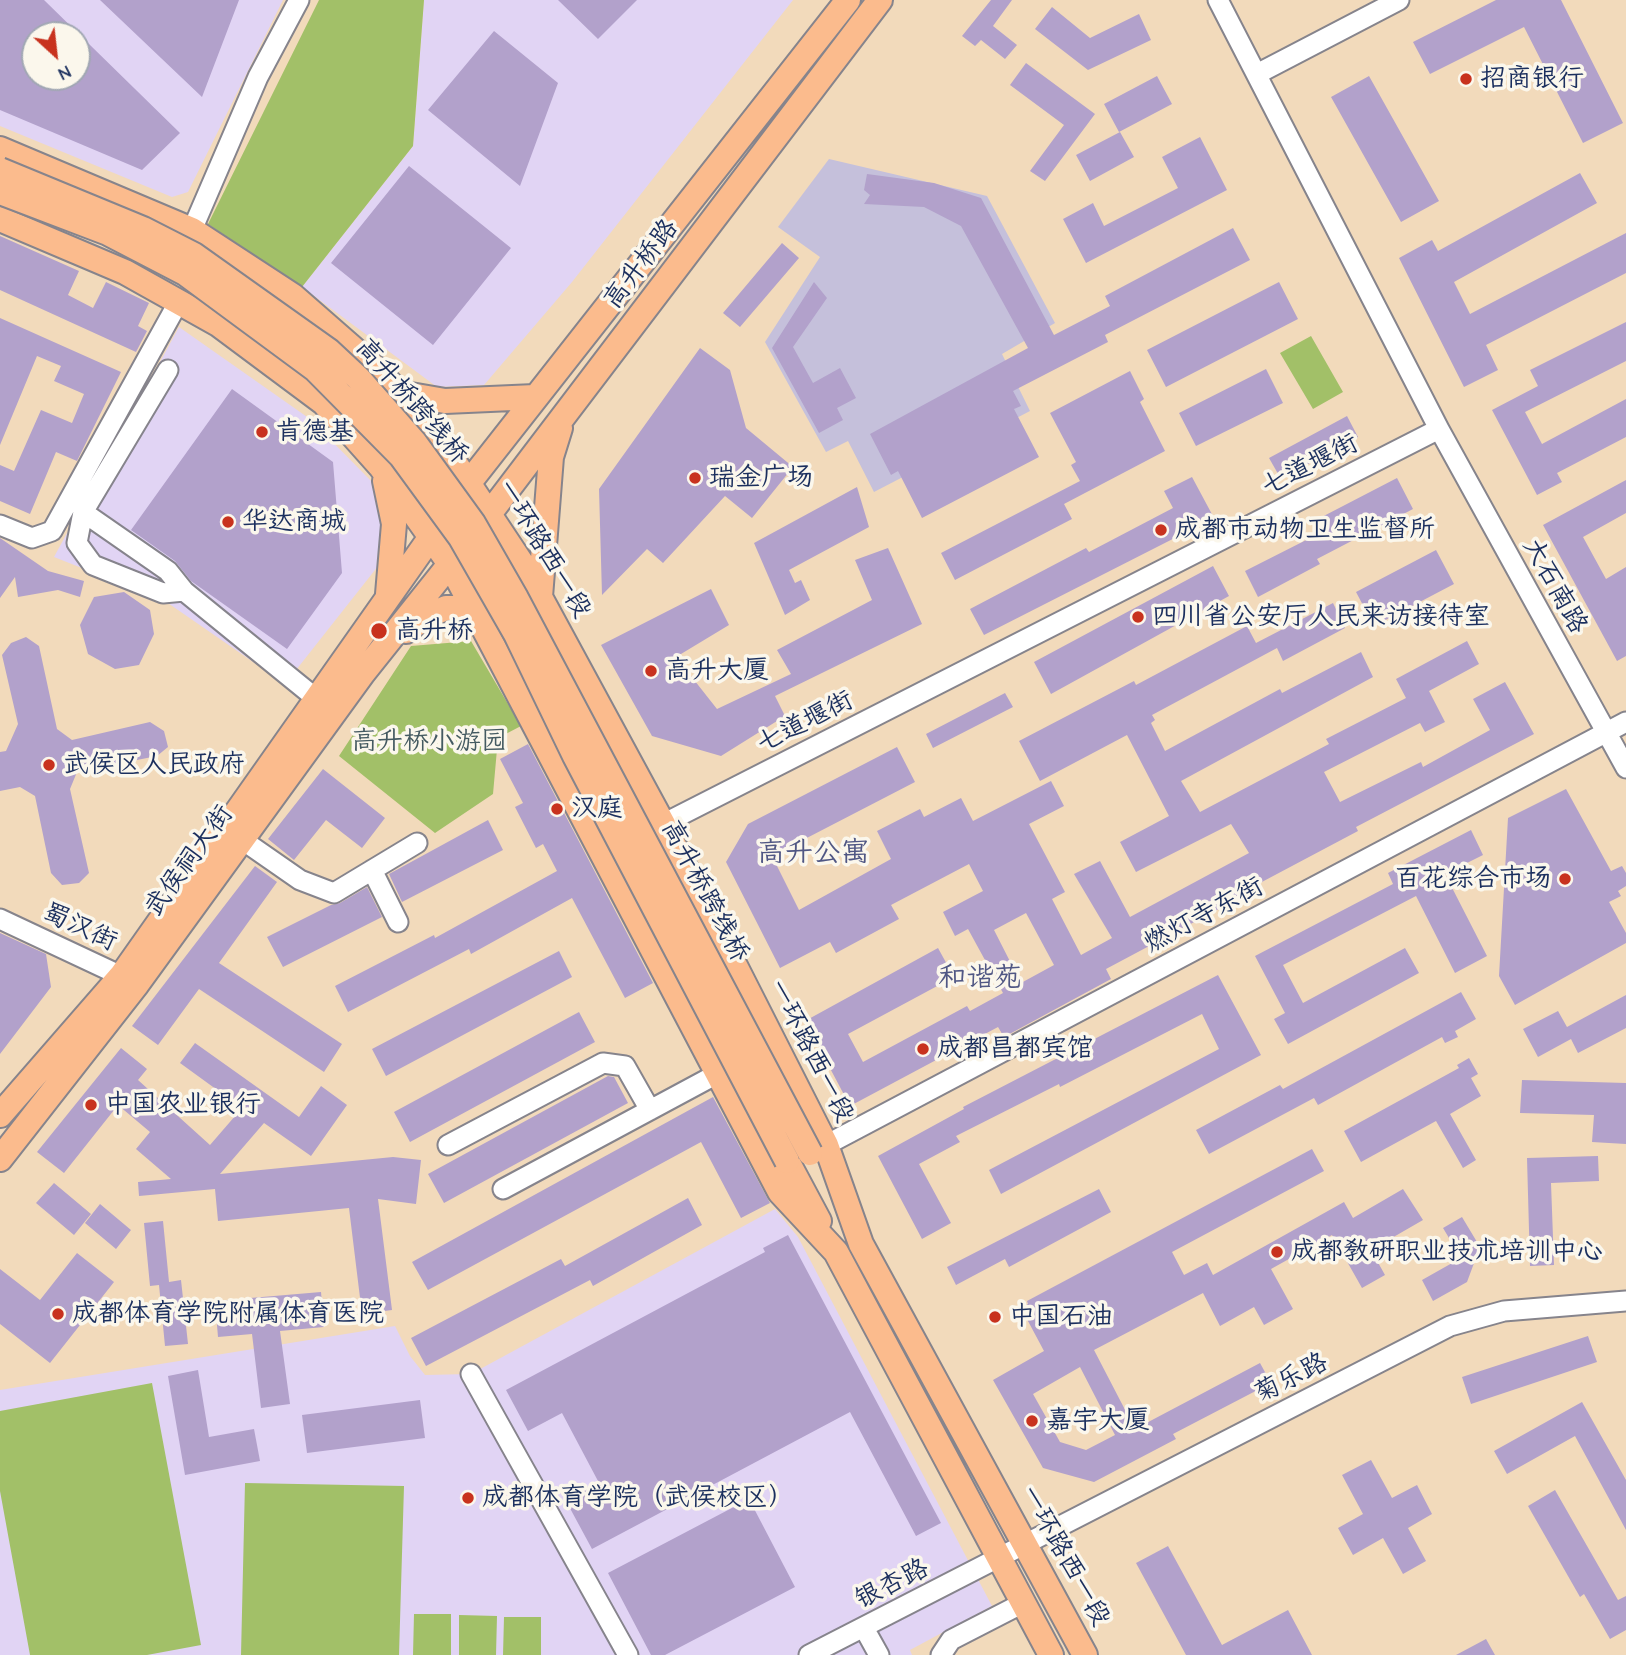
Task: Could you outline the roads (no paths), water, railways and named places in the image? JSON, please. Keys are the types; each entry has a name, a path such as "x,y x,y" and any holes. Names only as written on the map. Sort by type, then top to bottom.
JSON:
{"main road":[{"name":"高升桥路","path":"431,537 469,481 848,0"},
{"name":"高升桥路","path":"450,564 880,0"},
{"name":"一环路西一段","path":"0,149 192,230 293,296 429,424 469,481 540,597 663,824 808,1153 1085,1655"},
{"name":"高升桥跨线桥","path":"0,170 143,229 194,255 329,351 358,378 415,443 473,523 516,598 808,1153"},
{"name":"高升桥跨线桥","path":"0,192 108,233 186,273 315,369 401,456 461,538 516,634 575,756 808,1153"},
{"path":"0,219 125,272 218,324 324,402 381,467 450,564 780,1192 836,1252"},
{"path":"399,393 445,401 535,397"},
{"path":"540,597 551,457 565,413"},
{"path":"381,467 394,524 388,595"},
{"name":"武侯祠大街","path":"0,1159 130,980 388,595 431,537"},
{"name":"武侯祠大街","path":"0,1115 130,980 241,839 363,673 450,564"},
{"path":"363,673 401,635 427,616 446,608 460,608 483,624"},
{"path":"808,1153 836,1252 1051,1655"}],"street":[{"path":"192,230 258,77 299,0"},
{"path":"1218,0 1439,429"},
{"path":"1257,74 1399,0"},
{"path":"0,525 32,538 52,531 179,301"},
{"path":"168,370 83,512 77,543 93,565 163,593 184,591"},
{"name":"大石南路","path":"1439,429 1626,768"},
{"name":"七道堰街","path":"663,824 1439,429"},
{"path":"83,512 168,571 184,591 318,700"},
{"name":"燃灯寺东街","path":"808,1153 1626,722"},
{"path":"241,839 300,880 334,892 417,843"},
{"path":"372,870 398,922"},
{"name":"蜀汉街","path":"0,919 130,980"},
{"path":"448,1145 603,1063 625,1066 650,1110"},
{"path":"503,1189 718,1074"},
{"name":"菊乐路","path":"998,1559 1450,1326 1504,1311 1626,1301"},
{"path":"471,1374 628,1655"},
{"name":"银杏路","path":"809,1655 998,1559"},
{"path":"940,1655 951,1640 1023,1603"},
{"path":"864,1628 879,1655"}],"place":[{"name":"招商银行","path":"1466,79"},
{"name":"肯德基","path":"262,432"},
{"name":"瑞金广场","path":"695,478"},
{"name":"华达商城","path":"228,522"},
{"name":"成都市动物卫生监督所","path":"1161,530"},
{"name":"四川省公安厅人民来访接待室","path":"1138,617"},
{"name":"高升桥","path":"379,631"},
{"name":"高升大厦","path":"651,671"},
{"name":"武侯区人民政府","path":"49,765"},
{"name":"汉庭","path":"557,809"},
{"name":"百花综合市场","path":"1565,879"},
{"name":"成都昌都宾馆","path":"923,1049"},
{"name":"中国农业银行","path":"91,1105"},
{"name":"成都教研职业技术培训中心","path":"1277,1252"},
{"name":"成都体育学院附属体育医院","path":"58,1314"},
{"name":"中国石油","path":"995,1317"},
{"name":"嘉宇大厦","path":"1032,1421"},
{"name":"成都体育学院（武侯校区）","path":"468,1498"}],"district":[{"name":"高升公寓","path":"813,853"},
{"name":"和谐苑","path":"980,978"}],"park label":[{"name":"高升桥小游园","path":"429,742"}]}
